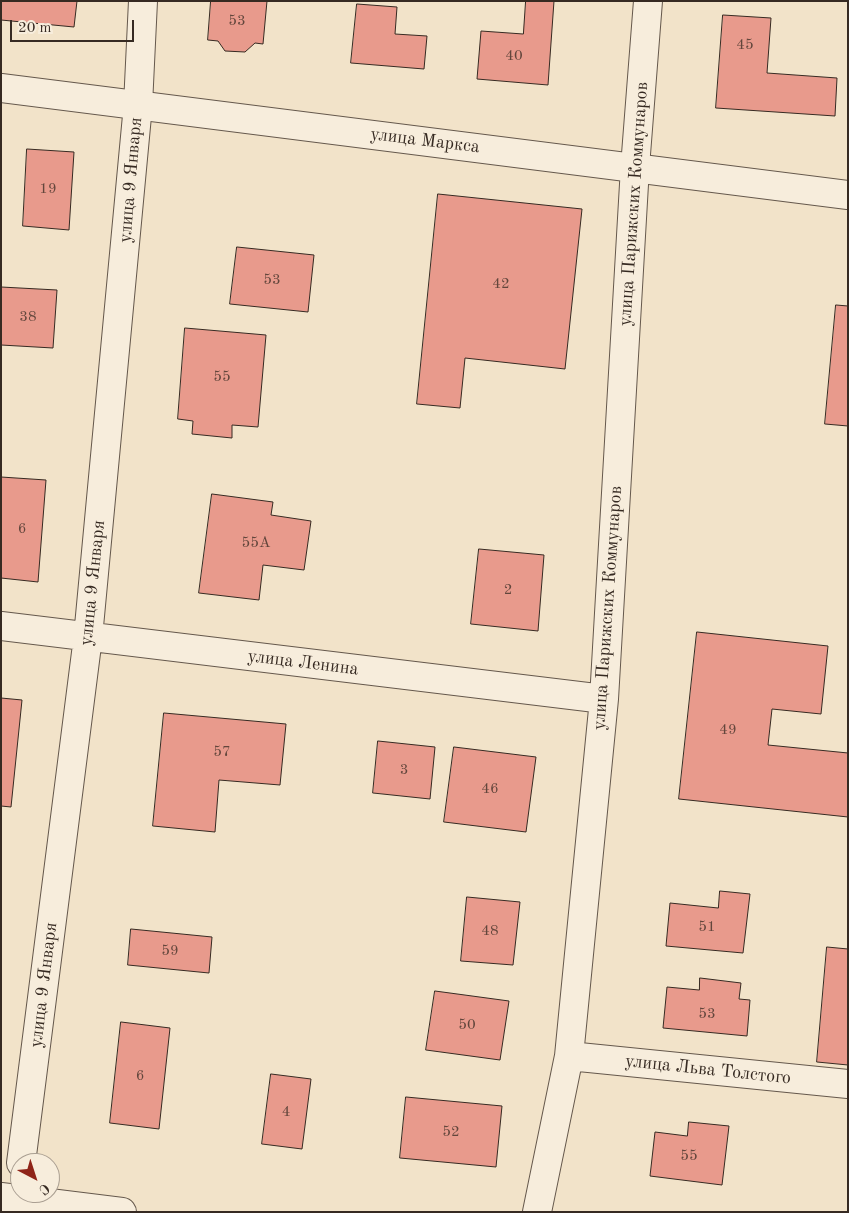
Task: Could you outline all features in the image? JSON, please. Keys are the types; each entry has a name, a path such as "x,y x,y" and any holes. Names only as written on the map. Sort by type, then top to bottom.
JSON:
{"street":[{"name":"улица 9 Января","path":"22,1153 88,637 138,105 144,1"},
{"name":"улица Парижских Коммунаров","path":"537,1212 569,1056 604,699 634,167 648,1"},
{"name":"улица Маркса","path":"1,88 848,195"},
{"name":"улица Ленина","path":"1,626 604,699"},
{"name":"улица Льва Толстого","path":"569,1056 848,1084"},
{"path":"22,1203 122,1212"}],"building":[{"path":"1,1 77,1 74,27 1,20"},
{"path":"211,1 267,1 263,44 255,43 245,52 225,51 218,41 208,40"},
{"path":"526,1 554,1 548,85 477,79 481,31 523,34"},
{"path":"357,4 397,7 395,34 427,36 424,69 351,63"},
{"path":"723,15 771,18 767,73 837,78 835,116 716,108"},
{"path":"27,149 74,152 69,230 23,226"},
{"path":"438,194 582,209 565,369 465,358 460,408 417,404"},
{"path":"237,247 314,255 308,312 230,304"},
{"path":"1,287 57,290 53,348 1,345"},
{"path":"836,305 848,306 848,426 825,424"},
{"path":"185,328 266,335 258,427 232,425 232,438 192,434 193,421 178,419"},
{"path":"1,477 46,480 38,582 1,578"},
{"path":"212,494 273,502 271,515 311,521 304,570 263,565 259,600 199,593"},
{"path":"479,549 544,555 538,631 471,624"},
{"path":"697,632 828,646 821,714 772,709 768,745 848,753 848,817 679,799"},
{"path":"1,698 22,700 11,807 1,806"},
{"path":"164,713 286,724 280,785 219,780 215,832 153,826"},
{"path":"378,741 435,747 430,799 373,793"},
{"path":"454,747 536,757 526,832 444,822"},
{"path":"720,891 750,894 743,953 666,946 670,903 718,908"},
{"path":"467,897 520,902 513,965 461,961"},
{"path":"131,929 212,937 209,973 128,965"},
{"path":"827,947 848,949 848,1065 817,1062"},
{"path":"700,978 741,983 739,999 750,1000 747,1036 663,1028 667,987 699,990"},
{"path":"435,991 509,1001 500,1060 426,1050"},
{"path":"121,1022 170,1028 159,1129 110,1123"},
{"path":"271,1074 311,1079 302,1149 262,1144"},
{"path":"406,1097 502,1106 496,1167 400,1158"},
{"path":"689,1122 729,1126 722,1185 650,1176 655,1132 687,1136"}]}
